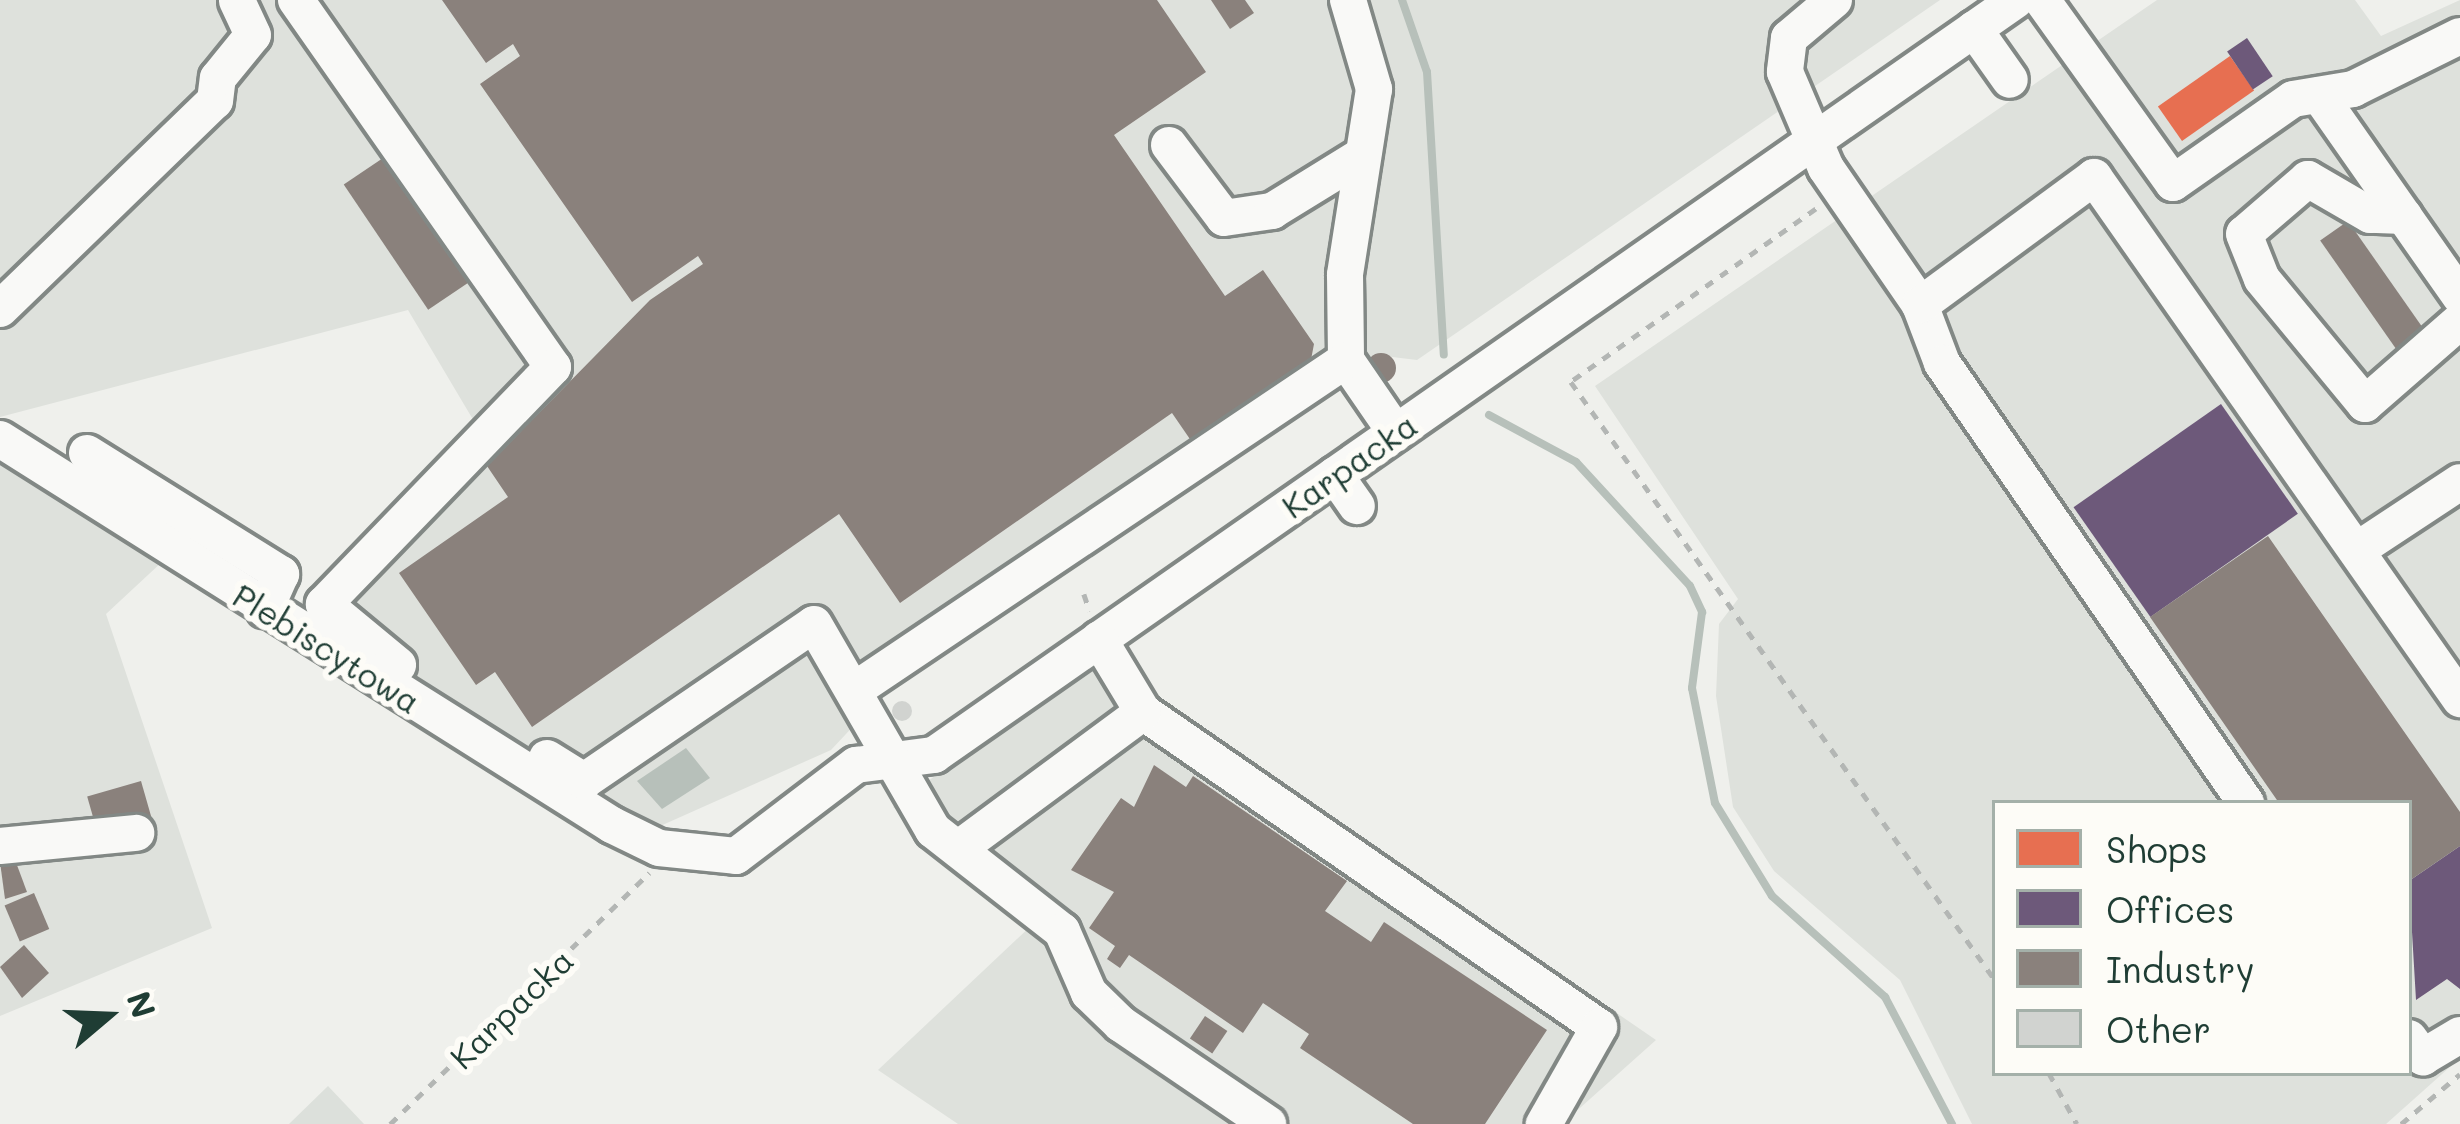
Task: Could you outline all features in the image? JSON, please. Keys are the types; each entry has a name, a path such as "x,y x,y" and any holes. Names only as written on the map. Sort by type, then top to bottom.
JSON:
{"street":[{"path":"0,309 214,101 218,78 253,34 237,0"},
{"path":"296,0 553,367 324,604 366,645 584,781 814,624 859,687 895,765 933,830 1062,931 1089,992 1121,1024 1268,1124"},
{"path":"1348,0 1372,62 1345,275 1346,360 1396,433"},
{"path":"1834,0 1789,38 1785,72 1838,190 1921,305 1942,363 2244,800"},
{"name":"Karpacka","path":"659,848 736,856 856,766 895,765 934,755 2016,0"},
{"path":"2042,0 2173,183 2293,99 2353,89 2460,36"},
{"path":"1974,29 2010,80"},
{"path":"2319,94 2460,296"},
{"path":"1169,145 1224,218 1272,211 1363,155"},
{"path":"1921,305 2094,178 2460,698"},
{"path":"2404,216 2370,215 2308,179 2244,234 2261,279 2365,404 2460,321"},
{"path":"859,687 1346,360"},
{"name":"Plebiscytowa","path":"0,439 265,610 659,848"},
{"path":"87,453 281,574 265,610"},
{"path":"1335,475 1357,506"},
{"path":"2357,550 2460,482"},
{"path":"1100,639 1143,712 1599,1027 1544,1124"},
{"path":"958,849 1143,712"},
{"path":"0,846 136,833"},
{"path":"2412,1043 2422,1058 2460,1035"}],"path":[{"path":"1838,190 1571,382 1992,976"},
{"name":"Karpacka","path":"390,1124 632,893"},
{"path":"2401,1124 2460,1074"},
{"path":"2051,1076 2077,1124"}],"shaded area":[{"path":"0,0 1940,0 1417,360 1376,355 890,687 831,750 649,831 295,608 478,428 408,310 0,417"},
{"path":"2157,0 2355,0 2381,36 2460,0 2460,1058 2386,1124 1972,1124 1900,980 1774,871 1733,807 1716,696 1719,624 1738,599 1595,386"},
{"path":"0,448 163,561 106,614 212,928 0,1016"},
{"path":"1097,656 1656,1040 1562,1124 958,1124 878,1070 1034,923 893,807"},
{"path":"686,748 710,778 662,809 637,781"},
{"path":"328,1086 364,1124 289,1124"}],"building: Shops":[{"path":"2230,56 2254,90 2182,141 2158,106"}],"building: Offices":[{"path":"2247,38 2273,76 2253,90 2227,51"},
{"path":"2221,404 2298,514 2150,617 2074,507"},
{"path":"2460,846 2460,989 2447,979 2416,1000 2412,932 2412,879"}],"building: Industry":[{"path":"442,0 1157,0 1206,72 1114,135 1225,296 1263,270 1314,344 1310,365 1194,445 1172,413 900,603 839,514 532,727 495,672 476,685 399,573 508,497 487,466 650,300 703,264 698,256 632,302 480,84 520,56 513,44 486,63"},
{"path":"1211,0 1245,0 1254,13 1230,29"},
{"path":"386,156 470,281 428,310 344,185"},
{"path":"2348,221 2425,331 2397,350 2320,241"},
{"path":"1381,353 1392,357 1396,368 1392,379 1381,383 1370,379 1366,368 1370,357"},
{"path":"2268,536 2460,812 2460,846 2412,879 2412,800 2277,800 2150,617"},
{"path":"1154,765 1186,787 1193,776 1347,881 1325,911 1371,942 1384,922 1547,1030 1485,1124 1413,1124 1300,1048 1309,1034 1263,1003 1243,1033 1129,955 1120,968 1107,959 1115,946 1089,928 1114,892 1071,870 1121,798 1134,807"},
{"path":"141,781 152,819 98,835 87,796"},
{"path":"14,857 27,892 5,899 0,862"},
{"path":"34,893 49,929 20,941 5,906"},
{"path":"24,945 49,973 22,998 0,967"},
{"path":"1205,1016 1227,1031 1212,1053 1190,1038"}],"building: Other":[{"path":"902,701 912,711 902,721 892,711"}],"waterway":[{"path":"1402,0 1427,72 1444,354"},
{"path":"1489,415 1576,462 1690,586 1702,612 1692,688 1715,803 1772,896 1885,997 1952,1124"}]}
